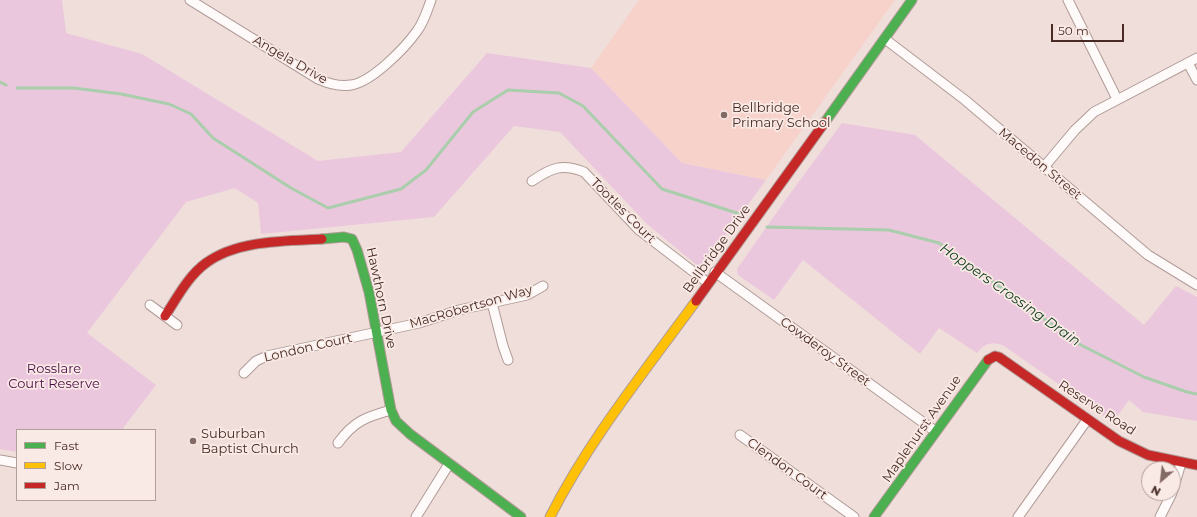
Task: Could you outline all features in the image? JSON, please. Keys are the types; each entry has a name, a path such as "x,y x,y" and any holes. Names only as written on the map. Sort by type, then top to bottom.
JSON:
{"street":[{"name":"Angela Drive","path":"190,0 318,79 339,86 352,85 364,81 405,45 418,31 431,0"},
{"name":"Bellbridge Drive","path":"550,517 564,489 583,458 715,272 885,40 912,0"},
{"path":"1068,0 1117,99"},
{"name":"Macedon Street","path":"885,40 965,100 1148,255 1197,285"},
{"path":"1044,167 1076,130 1094,112 1197,58"},
{"path":"1188,63 1197,80"},
{"name":"Tootles Court","path":"532,181 553,169 563,166 572,167 584,172 639,230 669,255 708,283"},
{"name":"Hawthorn Drive","path":"165,316 196,272 216,255 227,250 245,246 348,238 355,242 358,249 391,410 396,420 406,431 521,517"},
{"name":"Cowderoy Street","path":"715,272 935,432"},
{"name":"MacRobertson Way","path":"376,332 527,295 543,286"},
{"path":"492,303 508,360"},
{"path":"150,305 177,324"},
{"name":"London Court","path":"244,373 256,361 267,356 376,332"},
{"name":"Maplehurst Avenue","path":"874,517 983,365 991,357"},
{"name":"Reserve Road","path":"991,357 1000,357 1086,420 1119,441 1148,455 1173,461"},
{"path":"338,443 348,429 356,423 368,417 391,410"},
{"path":"1018,517 1086,420"},
{"name":"Clendon Court","path":"740,436 854,517"},
{"path":"0,460 16,463"},
{"name":"Reserve Road","path":"1181,463 1197,465"},
{"path":"416,517 449,464"},
{"path":"1160,517 1168,501"}],"shaded area":[{"name":"Bellbridge Primary School","path":"639,0 895,0 766,180 682,163 591,68"}],"green space":[{"name":"Rosslare Court Reserve","path":"0,0 62,0 66,33 142,54 318,161 401,152 487,53 591,68 682,163 766,180 704,265 698,266 647,224 560,132 514,126 434,217 261,234 258,203 235,188 186,202 87,333 156,385 123,428 124,429 16,429 16,452 0,449"},
{"path":"842,123 915,135 1144,325 1176,286 1197,297 1197,421 1143,412 1129,400 1113,422 1004,346 992,343 982,347 977,353 939,328 920,354 803,260 774,300 738,275 737,269"}],"waterway":[{"name":"Hoppers Crossing Drain","path":"0,82 6,85"},
{"name":"Hoppers Crossing Drain","path":"17,88 74,88 121,94 169,104 191,114 213,138 291,188 328,208 401,189 426,170 473,112 508,90 559,93 583,106 662,189 743,215"},
{"name":"Hoppers Crossing Drain","path":"767,227 889,230 939,243 1079,344 1144,377 1197,394"}],"traffic: fast":[{"path":"825,122 912,0"},
{"path":"322,239 344,237 352,239 357,250 369,292 391,410 396,421 410,434 521,517"},
{"path":"874,517 988,360"}],"traffic: slow":[{"path":"550,517 565,488 618,406 696,301"}],"traffic: jam":[{"path":"696,301 825,122"},
{"path":"165,316 194,274 218,255 262,243 322,239"},
{"path":"988,360 995,356 999,357 1119,441 1148,455 1197,465"}],"place":[{"name":"Bellbridge Primary School","path":"724,115"},
{"name":"Suburban Baptist Church","path":"193,441"}]}
